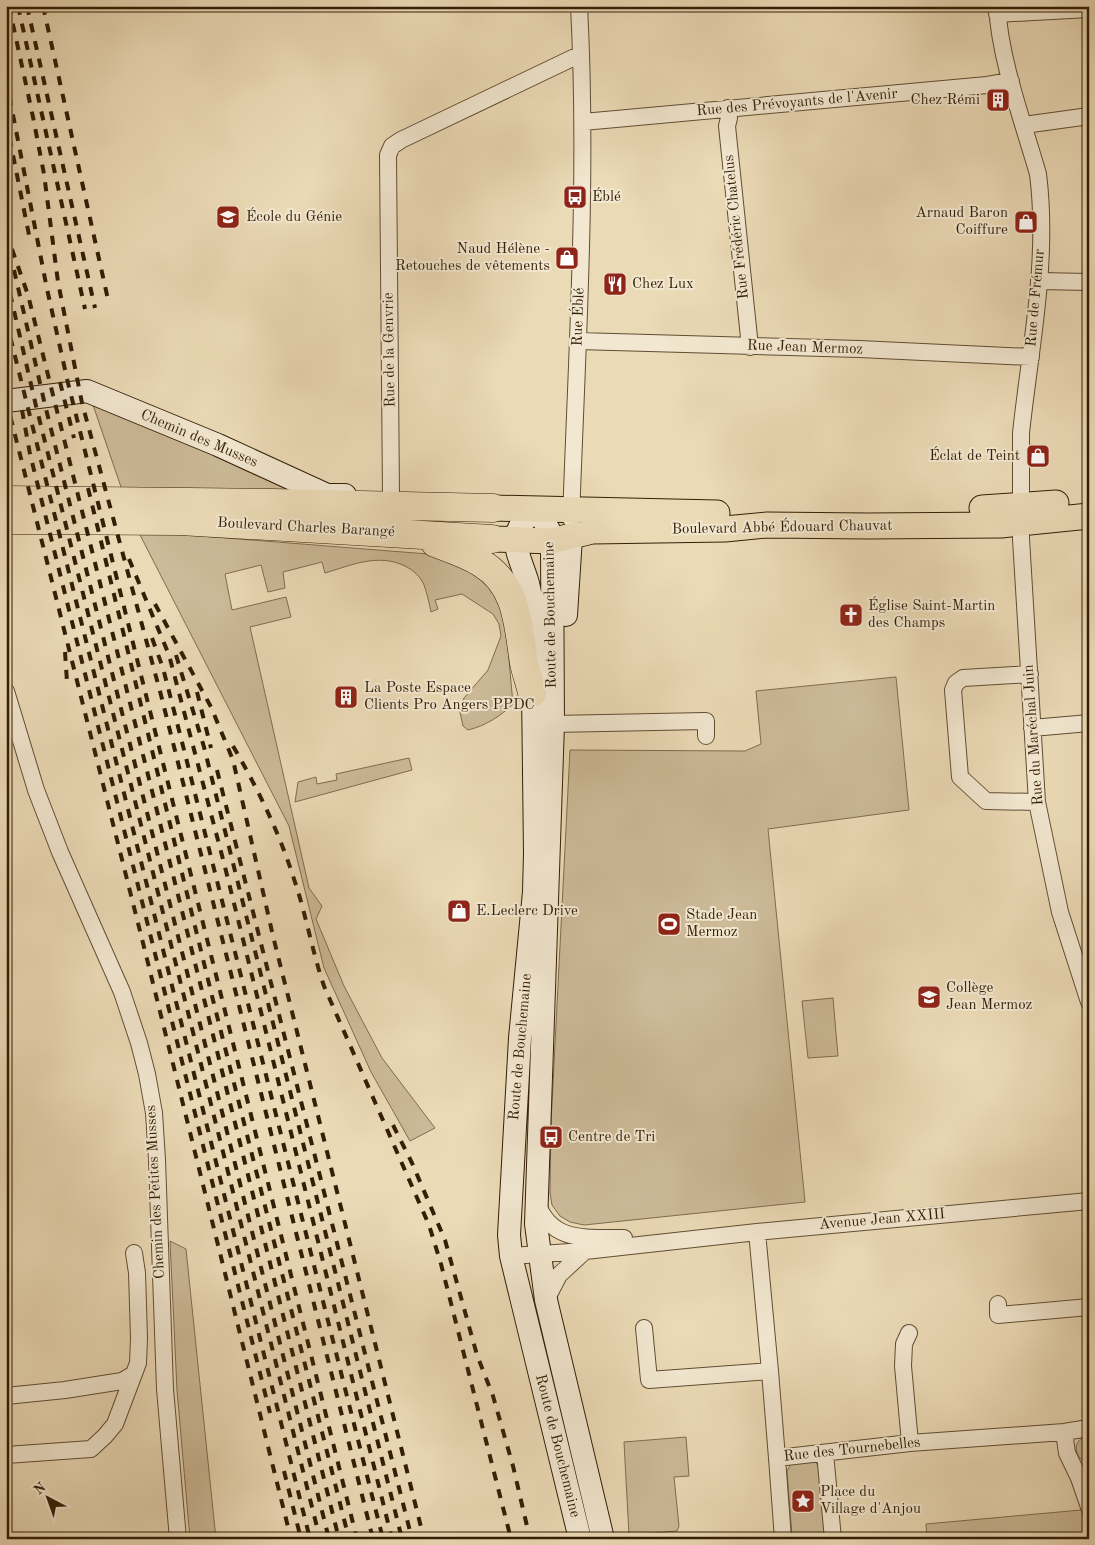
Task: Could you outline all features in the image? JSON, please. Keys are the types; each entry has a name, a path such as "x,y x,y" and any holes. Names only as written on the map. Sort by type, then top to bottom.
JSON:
{"highway":[{"name":"Boulevard Charles Barangé","path":"6,500 273,502 493,508"},
{"name":"Boulevard Charles Barangé","path":"6,520 180,521 412,534 508,543"},
{"path":"412,534 457,551 482,564 495,574 505,587 517,613 524,666 532,693"}],"main road":[{"path":"1021,514 1089,500"},
{"name":"Boulevard Abbé Édouard Chauvat","path":"604,520 718,513 1001,507 1021,514"},
{"name":"Boulevard Charles Barangé","path":"493,508 572,509 604,520"},
{"path":"1021,514 1089,516"},
{"name":"Boulevard Charles Barangé","path":"508,543 561,539 584,533 604,520"}],"street":[{"name":"Rue Éblé","path":"561,539 572,509 583,205 583,122 579,6"},
{"path":"997,10 1089,10"},
{"name":"Rue de Frémur","path":"997,10 999,29 1011,81 1038,174 1040,191 1039,281 1021,434 1021,514"},
{"name":"Rue de la Genvrie","path":"391,495 388,165 390,150 401,140 581,54"},
{"name":"Rue des Prévoyants de l'Avenir","path":"583,122 987,85 1011,81"},
{"name":"Rue Frédéric Chatelus","path":"728,108 729,118 727,126 750,347"},
{"path":"1024,125 1089,116"},
{"path":"1039,281 1089,282"},
{"name":"Rue Jean Mermoz","path":"578,341 859,349 1031,357"},
{"name":"Chemin des Musses","path":"6,401 87,391 218,446 326,495 391,495"},
{"path":"508,543 522,522 537,509 566,490 573,477"},
{"name":"Boulevard Charles Barangé","path":"391,495 446,496 493,508"},
{"name":"Route de Bouchemaine","path":"537,509 549,530 561,539 535,1198 539,1255 546,1300 602,1539"},
{"name":"Rue du Maréchal Juin","path":"1021,514 1037,802 1060,912 1089,1002"},
{"name":"Route de Bouchemaine","path":"508,543 527,579 531,599 535,853 534,892 520,1038 509,1234 511,1256 580,1539"},
{"path":"1030,674 963,678 956,683 953,690 959,772 962,780 983,799 990,802 1037,802"},
{"name":"Chemin des Petites Musses","path":"6,691 36,790 60,852 122,992 147,1074 154,1113 164,1389 178,1539"},
{"path":"553,724 706,721 706,736"},
{"path":"1032,728 1089,723"},
{"name":"Avenue Jean XXIII","path":"535,1198 544,1218 550,1225 566,1235 576,1237 676,1240"},
{"name":"Avenue Jean XXIII","path":"511,1256 585,1251 676,1240 1089,1200"},
{"name":"Rue des Tournebelles","path":"756,1232 770,1371 776,1458 910,1443 1064,1432 1089,1428"},
{"path":"546,1300 559,1275 585,1251"},
{"path":"6,1455 91,1449 106,1436 115,1424 138,1364 138,1273 134,1253"},
{"path":"998,1304 998,1315 1089,1307"},
{"path":"644,1328 649,1380 770,1371"},
{"path":"910,1333 904,1344 903,1366 910,1443"},
{"path":"6,1396 122,1382 132,1376"},
{"path":"1064,1432 1067,1453 1084,1476 1089,1507"},
{"path":"825,1453 833,1539"},
{"path":"776,1458 783,1539"}],"shaded area":[{"path":"92,402 298,490 122,490"},
{"path":"138,531 428,554 471,570 492,587 505,616 513,704 492,720 468,730 463,726 460,712 464,698 488,670 501,636 499,624 493,614 462,594 435,600 438,609 431,612 424,585 418,576 405,566 385,560 355,564 325,573 322,562 283,572 285,588 268,592 261,565 225,574 232,610 286,597 291,617 250,627 309,888 322,906 316,919 344,986 382,1058 435,1128 410,1141 371,1072 324,968 289,826"},
{"name":"Stade Jean Mermoz","path":"896,677 909,810 768,829 805,1202 584,1225 570,1222 560,1216 552,1205 550,1193 551,1123 570,750 745,751 761,744 756,691"},
{"path":"409,758 412,770 295,802 298,782 316,777 317,784 337,780 336,774"},
{"path":"833,998 838,1056 808,1058 802,1001"},
{"path":"170,1241 186,1249 216,1539 190,1539 177,1390"},
{"path":"1089,1435 1089,1465 1080,1458 1076,1449 1079,1441"},
{"path":"686,1437 689,1476 674,1477 679,1526 677,1531 629,1535 624,1442"},
{"path":"804,1460 816,1462 820,1471 826,1539 793,1539 792,1536 787,1471 791,1464"},
{"path":"1081,1510 1089,1532 1089,1539 927,1539 926,1524"}],"railway":[{"path":"9,6 44,174 58,282 82,403 161,695 373,1539"},
{"path":"18,6 85,309"},
{"path":"27,6 95,308"},
{"path":"43,6 109,304"},
{"path":"6,79 47,289 68,383 357,1539"},
{"path":"6,120 30,240"},
{"path":"6,232 28,295 339,1539"},
{"path":"14,270 45,405 329,1539"},
{"path":"6,276 36,406 320,1539"},
{"path":"6,320 310,1539"},
{"path":"60,382 74,438"},
{"path":"6,399 291,1539"},
{"path":"22,410 30,454 270,1413"},
{"path":"88,488 213,1000 349,1539"},
{"path":"129,559 169,655 224,863 392,1539"},
{"path":"155,604 211,707 233,760 273,936 424,1539"},
{"path":"152,638 163,668 182,742 383,1539"},
{"path":"65,652 67,682"},
{"path":"176,655 204,747 402,1539"},
{"path":"197,692 211,748"},
{"path":"233,746 251,778 282,844 298,892 324,986 429,1225 441,1264 511,1539"},
{"path":"217,770 412,1539"},
{"path":"393,1125 412,1163 445,1240 477,1355 493,1396 513,1466 530,1539"},
{"path":"284,1471 301,1539"}],"place":[{"name":"Chez Rémi","path":"998,100"},
{"name":"Éblé","path":"575,197"},
{"name":"École du Génie","path":"228,217"},
{"name":"Arnaud Baron Coiffure","path":"1026,222"},
{"name":"Naud Hélène - Retouches de vêtements","path":"567,258"},
{"name":"Chez Lux","path":"615,284"},
{"name":"Éclat de Teint","path":"1038,456"},
{"name":"Église Saint-Martin des Champs","path":"851,615"},
{"name":"La Poste Espace Clients Pro Angers PPDC","path":"346,697"},
{"name":"E.Leclerc Drive","path":"459,911"},
{"name":"Stade Jean Mermoz","path":"669,924"},
{"name":"Collège Jean Mermoz","path":"929,997"},
{"name":"Centre de Tri","path":"551,1137"},
{"name":"Place du Village d'Anjou","path":"803,1501"}]}
